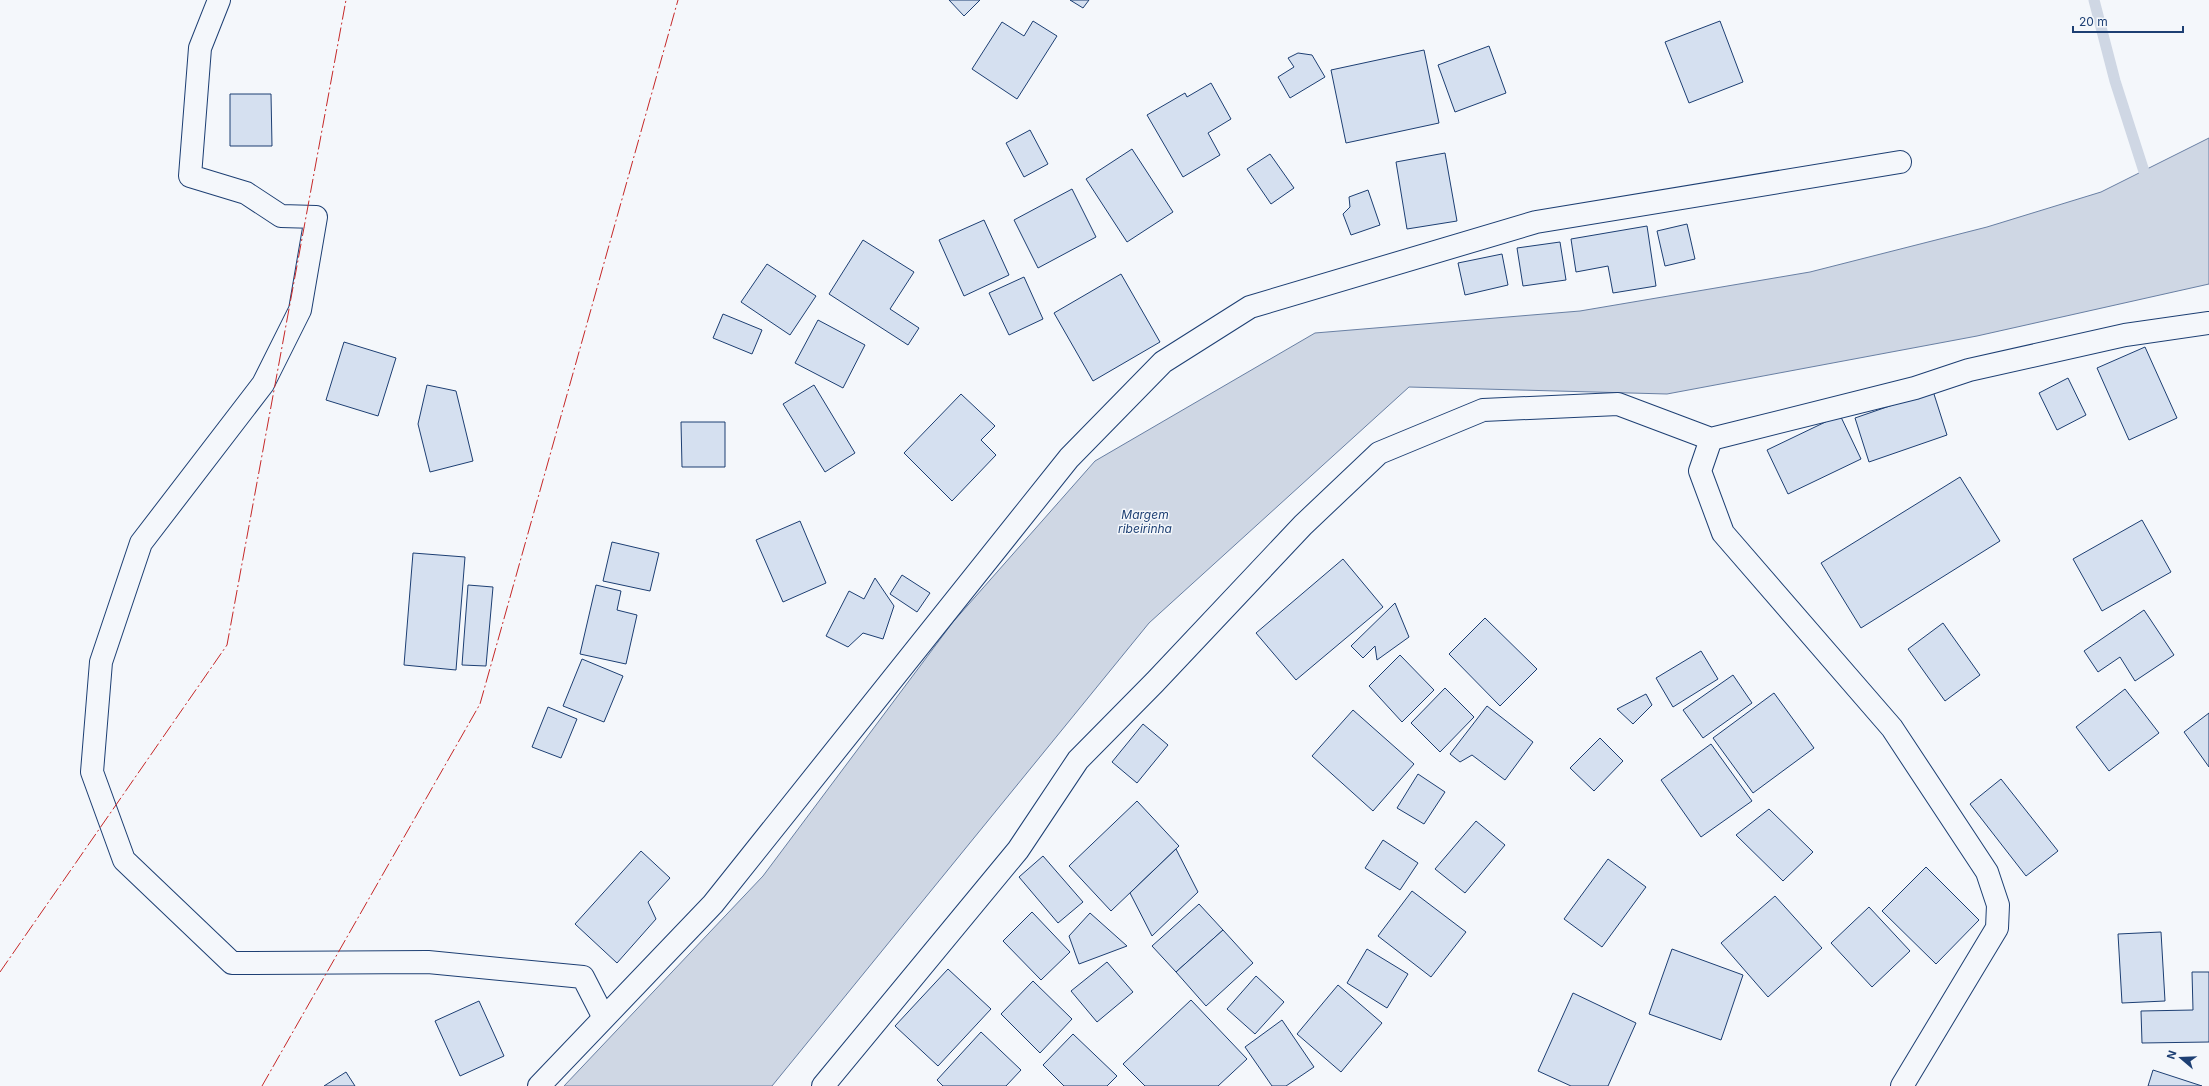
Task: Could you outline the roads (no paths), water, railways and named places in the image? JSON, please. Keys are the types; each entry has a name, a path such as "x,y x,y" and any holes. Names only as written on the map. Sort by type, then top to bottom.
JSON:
{"street":[{"path":"220,0 200,48 190,176 246,193 281,216 316,217 300,310 263,384 141,543 101,662 92,772 124,860 232,963 428,962 583,977 603,1016"},
{"path":"538,1086 603,1016 713,904 1069,458 1163,362 1250,307 1536,222 1900,162"},
{"path":"823,1086 1018,850 1078,760 1303,525 1379,453 1483,410 1499,409 1618,404 1711,439 1914,388 1969,370 2125,335 2209,323"},
{"path":"1711,439 1700,471 1723,533 1892,728 1987,872 1998,905 1997,928 1902,1086"}],"water":[{"name":"Margem ribeirinha","path":"2209,138 2209,284 1977,336 1667,394 1409,387 1149,623 772,1086 564,1086 763,876 953,622 1095,461 1315,333 1580,311 1810,272 1987,227 2101,192"}],"waterway":[{"path":"2094,0 2115,81 2148,184"}]}
